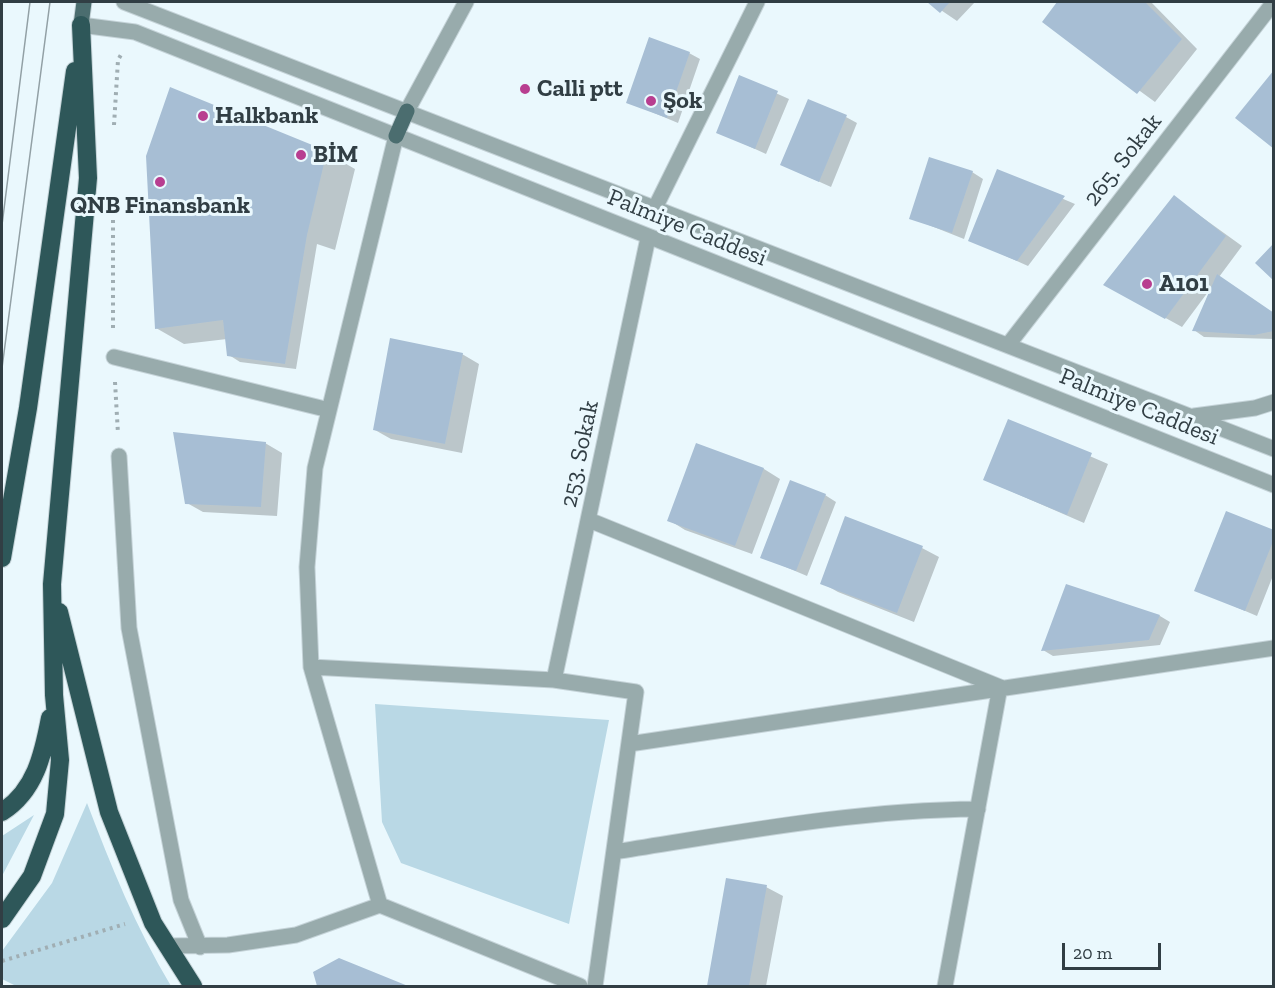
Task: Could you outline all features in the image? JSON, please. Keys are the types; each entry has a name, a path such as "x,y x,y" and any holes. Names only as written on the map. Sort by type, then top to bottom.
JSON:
{"highway":[{"path":"2,558 28,408 81,25"},
{"path":"2,919 32,876 56,814 60,760 54,695 52,584 88,178 81,25"},
{"path":"52,584 109,812 149,913 193,987"},
{"path":"2,812 31,782 43,758 54,695"}],"main road":[{"path":"81,25 84,2"},
{"path":"396,136 407,111"}],"street":[{"name":"Palmiye Caddesi","path":"124,2 165,9 407,111 1274,449"},
{"path":"407,111 466,2"},
{"path":"655,208 756,2"},
{"name":"265. Sokak","path":"1008,345 1274,2"},
{"name":"Palmiye Caddesi","path":"81,25 135,32 648,238 1274,485"},
{"path":"380,905 311,666 307,567 315,468 396,136"},
{"name":"253. Sokak","path":"554,680 648,238"},
{"path":"114,357 329,410"},
{"path":"1191,417 1255,408 1274,402"},
{"path":"119,456 129,628 181,900 200,947"},
{"path":"589,520 1000,687"},
{"path":"629,744 1274,648"},
{"path":"311,666 554,680 636,692 595,987"},
{"path":"945,987 1000,687"},
{"path":"614,852 829,818 915,810 978,809"},
{"path":"167,946 200,947 296,935 380,905 580,987"}],"path":[{"path":"114,134 118,60 135,32"},
{"path":"113,215 114,357 119,456"},
{"path":"2,961 127,923 149,913"}],"shaded area":[{"path":"375,704 609,720 569,924 401,863 382,822"},
{"path":"87,803 146,942 171,986 16,986 2,979 2,951 52,883"},
{"path":"34,815 2,876 2,836"}],"building":[{"path":"927,2 950,2 940,13"},
{"path":"1057,2 1145,2 1182,39 1137,94 1042,22"},
{"path":"649,37 690,52 667,118 626,103"},
{"path":"1274,70 1274,149 1235,118"},
{"path":"739,75 778,91 755,149 716,133"},
{"path":"170,87 327,151 307,235 285,364 227,356 223,320 155,329 146,156"},
{"path":"808,99 847,115 819,182 780,165"},
{"path":"929,157 973,171 952,233 909,219"},
{"path":"997,169 1065,196 1017,261 968,241"},
{"path":"1174,195 1226,236 1165,319 1103,285"},
{"path":"1274,243 1274,281 1255,263"},
{"path":"1217,274 1274,313 1274,331 1254,335 1192,331"},
{"path":"390,338 463,353 445,444 373,430"},
{"path":"1008,419 1092,453 1067,515 983,480"},
{"path":"173,432 266,442 261,507 185,504"},
{"path":"696,443 764,468 735,546 667,521"},
{"path":"790,480 826,494 796,571 760,558"},
{"path":"1226,511 1274,530 1274,539 1245,611 1194,591"},
{"path":"845,516 923,546 897,613 820,584"},
{"path":"1066,584 1160,615 1149,640 1041,651"},
{"path":"726,878 767,885 749,986 707,986"},
{"path":"339,958 408,986 317,986 313,972"}],"tram line":[{"path":"2,225 30,2"},
{"path":"2,368 50,2"}],"place":[{"name":"Calli ptt","path":"525,89"},
{"name":"Şok","path":"651,101"},
{"name":"Halkbank","path":"203,116"},
{"name":"BİM","path":"301,155"},
{"name":"QNB Finansbank","path":"160,182"},
{"name":"A101","path":"1147,284"}]}
